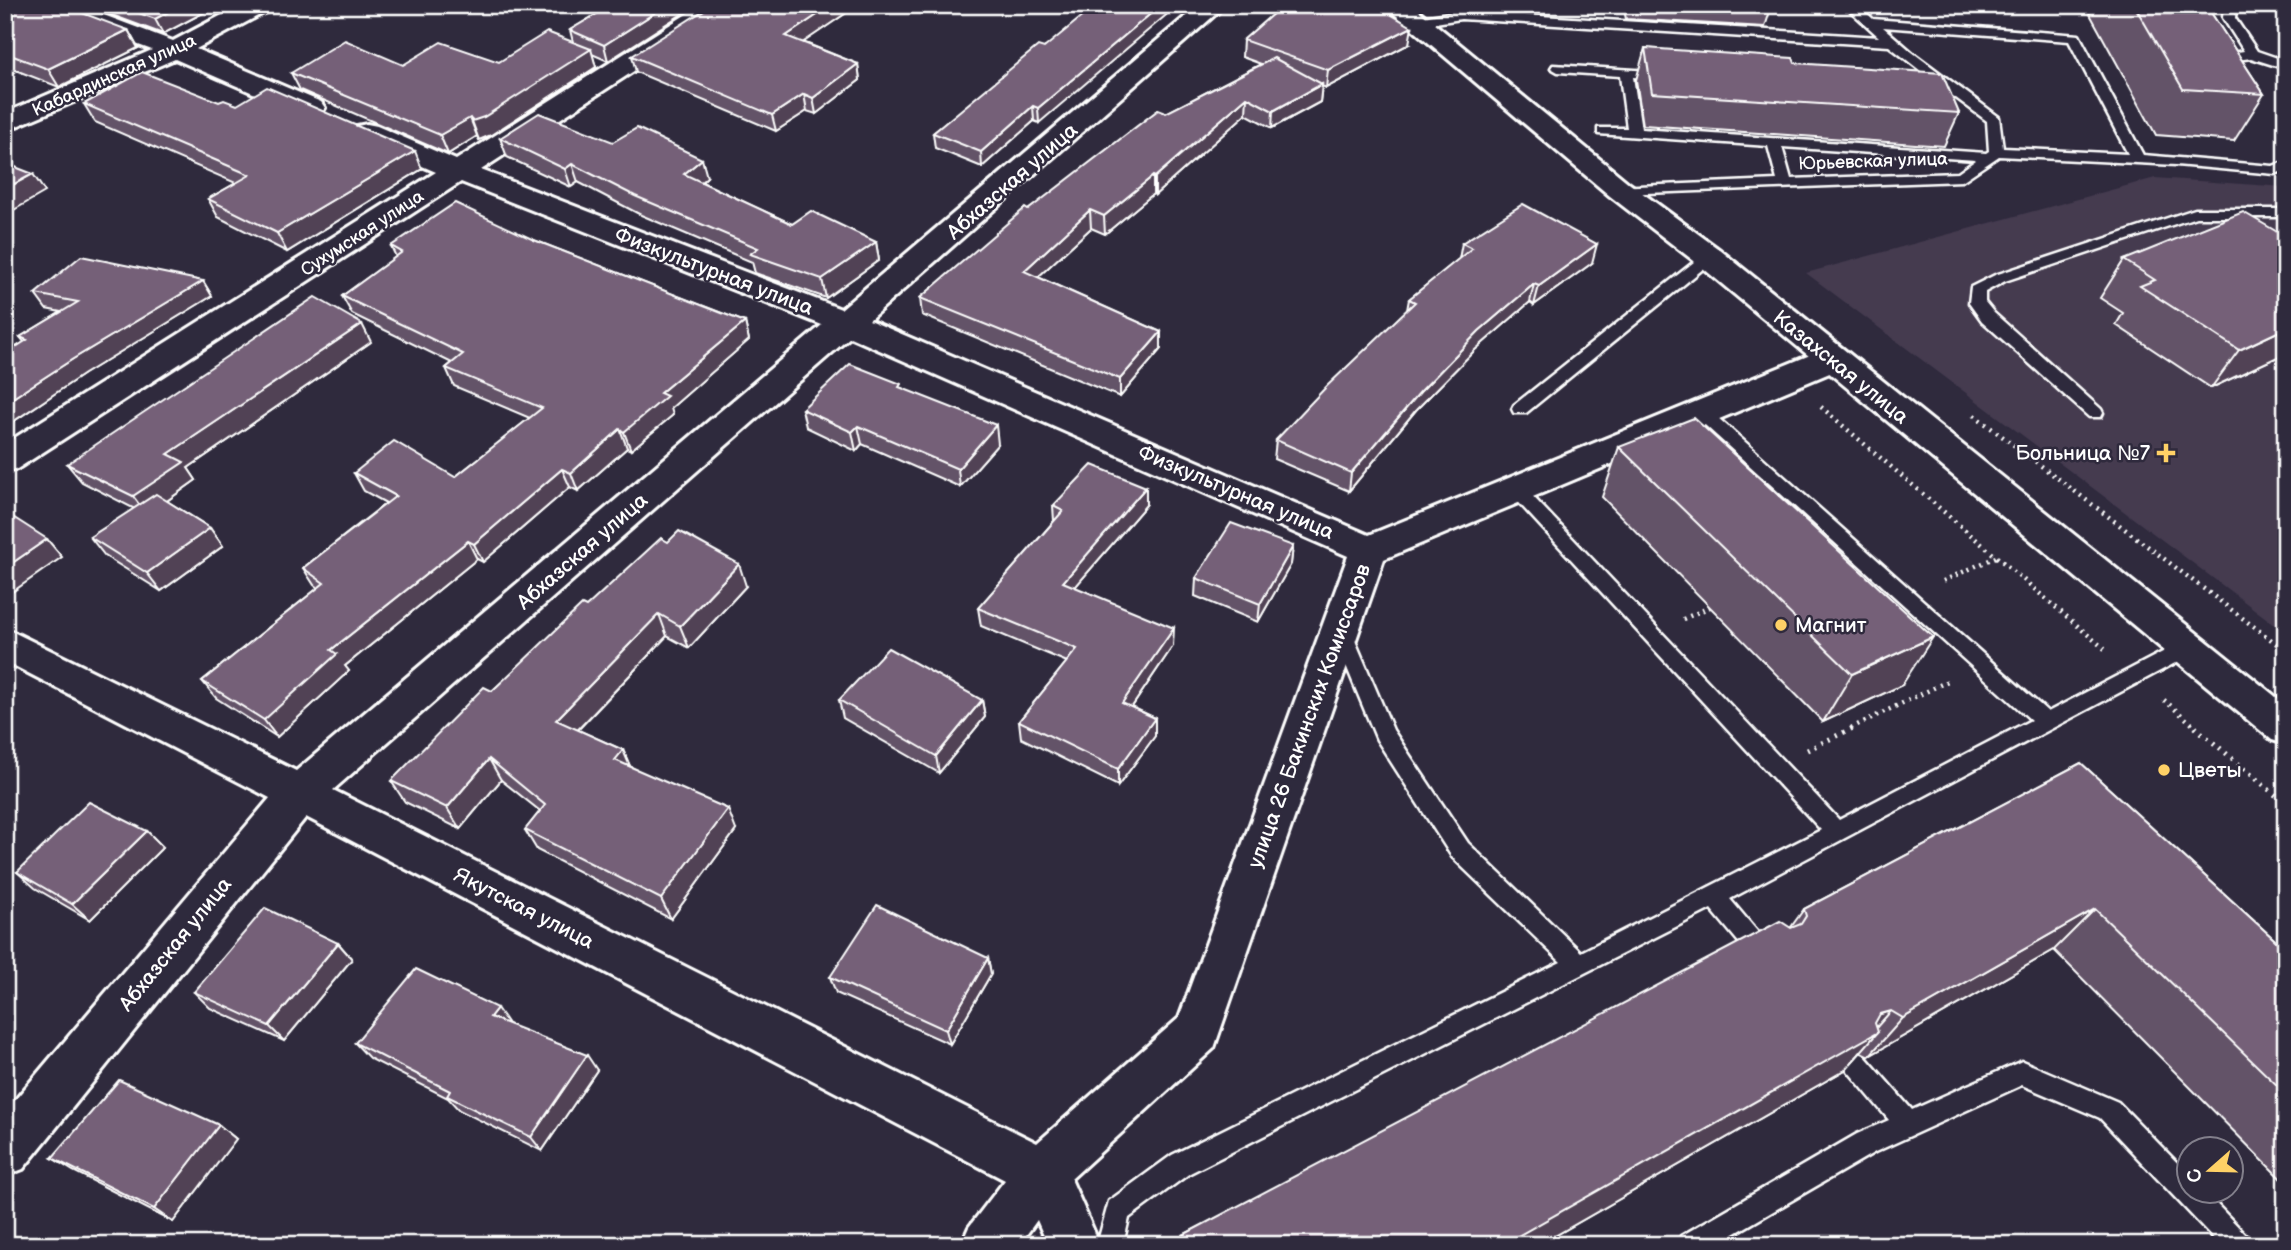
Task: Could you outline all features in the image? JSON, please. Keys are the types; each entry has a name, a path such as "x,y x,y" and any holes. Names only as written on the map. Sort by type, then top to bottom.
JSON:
{"street":[{"name":"Физкультурная улица","path":"53,5 175,50 458,171 848,323 1369,550"},
{"name":"Кабардинская улица","path":"5,123 175,50 260,5"},
{"name":"Сухумская улица","path":"5,460 719,5"},
{"name":"Абхазская улица","path":"5,1152 299,794 1214,5"},
{"name":"Казахская улица","path":"1406,13 1620,190 1709,257 2286,728"},
{"name":"улица 26 Бакинских Комиссаров","path":"987,1245 1042,1172 1197,1032 1369,550 1832,359"},
{"name":"Якутская улица","path":"5,643 1042,1172"},
{"path":"1042,1172 1074,1245"}],"lane":[{"path":"1850,5 1891,42 1994,120 1993,155"},
{"path":"2230,5 2229,18 2252,54"},
{"path":"1406,13 1891,42"},
{"path":"1869,22 2074,38 2138,159"},
{"path":"2204,48 2223,58 2252,54 2286,65"},
{"path":"1558,68 1678,76"},
{"path":"1626,72 1635,133"},
{"path":"1904,90 1958,94"},
{"path":"1603,131 1993,155 2138,159 2275,170 2286,165"},
{"path":"1774,142 1785,184"},
{"name":"Юрьевская улица","path":"1620,190 1962,177 1993,155"},
{"path":"2095,413 1989,317 1977,303 1977,290 2000,278 2195,213 2286,213"},
{"path":"2195,213 2218,226"},
{"path":"1520,409 1709,257"},
{"path":"1702,413 2046,722"},
{"path":"1516,489 1836,832"},
{"path":"1340,628 1384,734 1460,850 1578,964"},
{"path":"1110,1245 1118,1210 1181,1164 1713,896 2187,648"},
{"path":"1713,896 1764,956"},
{"path":"1856,1063 1908,1124"},
{"path":"1690,1245 1866,1143 2022,1073 2109,1110 2238,1245"}],"path":[{"path":"1787,377 2286,804"},
{"path":"1908,597 1996,557"},
{"path":"1679,621 1710,607"},
{"path":"1775,766 1983,665"}],"shaded area":[{"name":"Больница №7","path":"2155,178 2286,187 2286,633 1806,273"}],"building":[{"path":"5,5 61,5 128,30 48,69 5,53"},
{"path":"117,5 181,5 155,19"},
{"path":"612,5 667,5 604,45 570,30"},
{"path":"712,5 832,5 786,36 858,64 813,98 804,94 772,115 632,56"},
{"path":"1096,5 1161,5 1038,108 1033,106 981,152 933,133 1038,46 1044,48"},
{"path":"1283,5 1375,5 1412,27 1328,70 1243,40"},
{"path":"2134,5 2206,5 2264,94 2183,89"},
{"path":"547,32 591,49 484,117 472,121 470,118 440,135 291,73 345,40 403,65 441,42 499,62"},
{"path":"1645,48 1793,58 1795,63 1942,73 1959,113 1652,93"},
{"path":"1274,58 1322,84 1273,111 1247,97 1155,177 1104,216 1090,210 1024,271 1161,332 1120,379 920,298 1025,208 1028,210 1158,110 1166,113"},
{"path":"142,72 219,102 224,100 237,105 267,87 415,151 277,233 208,199 250,175 84,104"},
{"path":"539,113 613,142 637,128 702,159 684,174 792,224 811,211 876,242 822,279 750,254 758,248 635,196 572,164 565,169 500,138"},
{"path":"5,163 33,174 5,189"},
{"path":"455,203 534,240 745,322 660,393 667,396 624,432 620,429 571,473 562,469 474,544 468,541 331,650 337,654 264,720 202,681 324,583 303,568 396,496 354,473 394,441 455,477 542,408 446,368 463,354 342,296 402,252 391,246"},
{"path":"1523,204 1597,244 1539,286 1534,284 1479,331 1420,392 1351,473 1276,440 1327,386 1415,302 1409,299 1472,248 1462,243"},
{"path":"2243,212 2286,237 2286,328 2239,350 2140,286 2155,280 2124,260"},
{"path":"81,256 203,281 5,403 5,354 27,340 20,337 78,302 35,294"},
{"path":"315,297 362,324 168,454 184,462 133,496 67,464"},
{"path":"850,364 901,384 899,387 996,425 958,469 858,426 852,432 802,409"},
{"path":"1694,418 1933,637 1852,674 1619,447"},
{"path":"1092,465 1146,487 1063,582 1174,628 1122,703 1155,718 1118,769 1019,721 1077,649 978,608 1063,511 1053,506"},
{"path":"156,494 210,528 147,573 90,537"},
{"path":"5,512 47,539 5,568"},
{"path":"1231,523 1293,546 1260,604 1196,578"},
{"path":"679,531 739,564 680,626 659,614 556,720 623,750 615,760 728,809 661,899 525,830 545,805 489,759 447,808 391,781 484,687 492,691 582,605 586,607 661,538 668,542"},
{"path":"888,648 982,700 936,756 839,700"},
{"path":"2081,763 2286,950 2286,1094 2095,909 1903,1018 1891,1011 1880,1014 1875,1023 1878,1032 1502,1245 1188,1245 1183,1235 1780,921 1791,928 1801,924 1806,916 1804,909"},
{"path":"89,802 147,831 72,904 17,872"},
{"path":"877,905 988,958 946,1030 830,977"},
{"path":"265,908 338,943 269,1026 194,992"},
{"path":"416,969 497,1008 490,1017 587,1055 531,1137 447,1096 450,1091 355,1043"},
{"path":"119,1080 219,1125 154,1209 52,1158"}],"place":[{"name":"Больница №7","path":"2166,453"},
{"name":"Магнит","path":"1781,625"},
{"name":"Цветы","path":"2164,770"}]}
